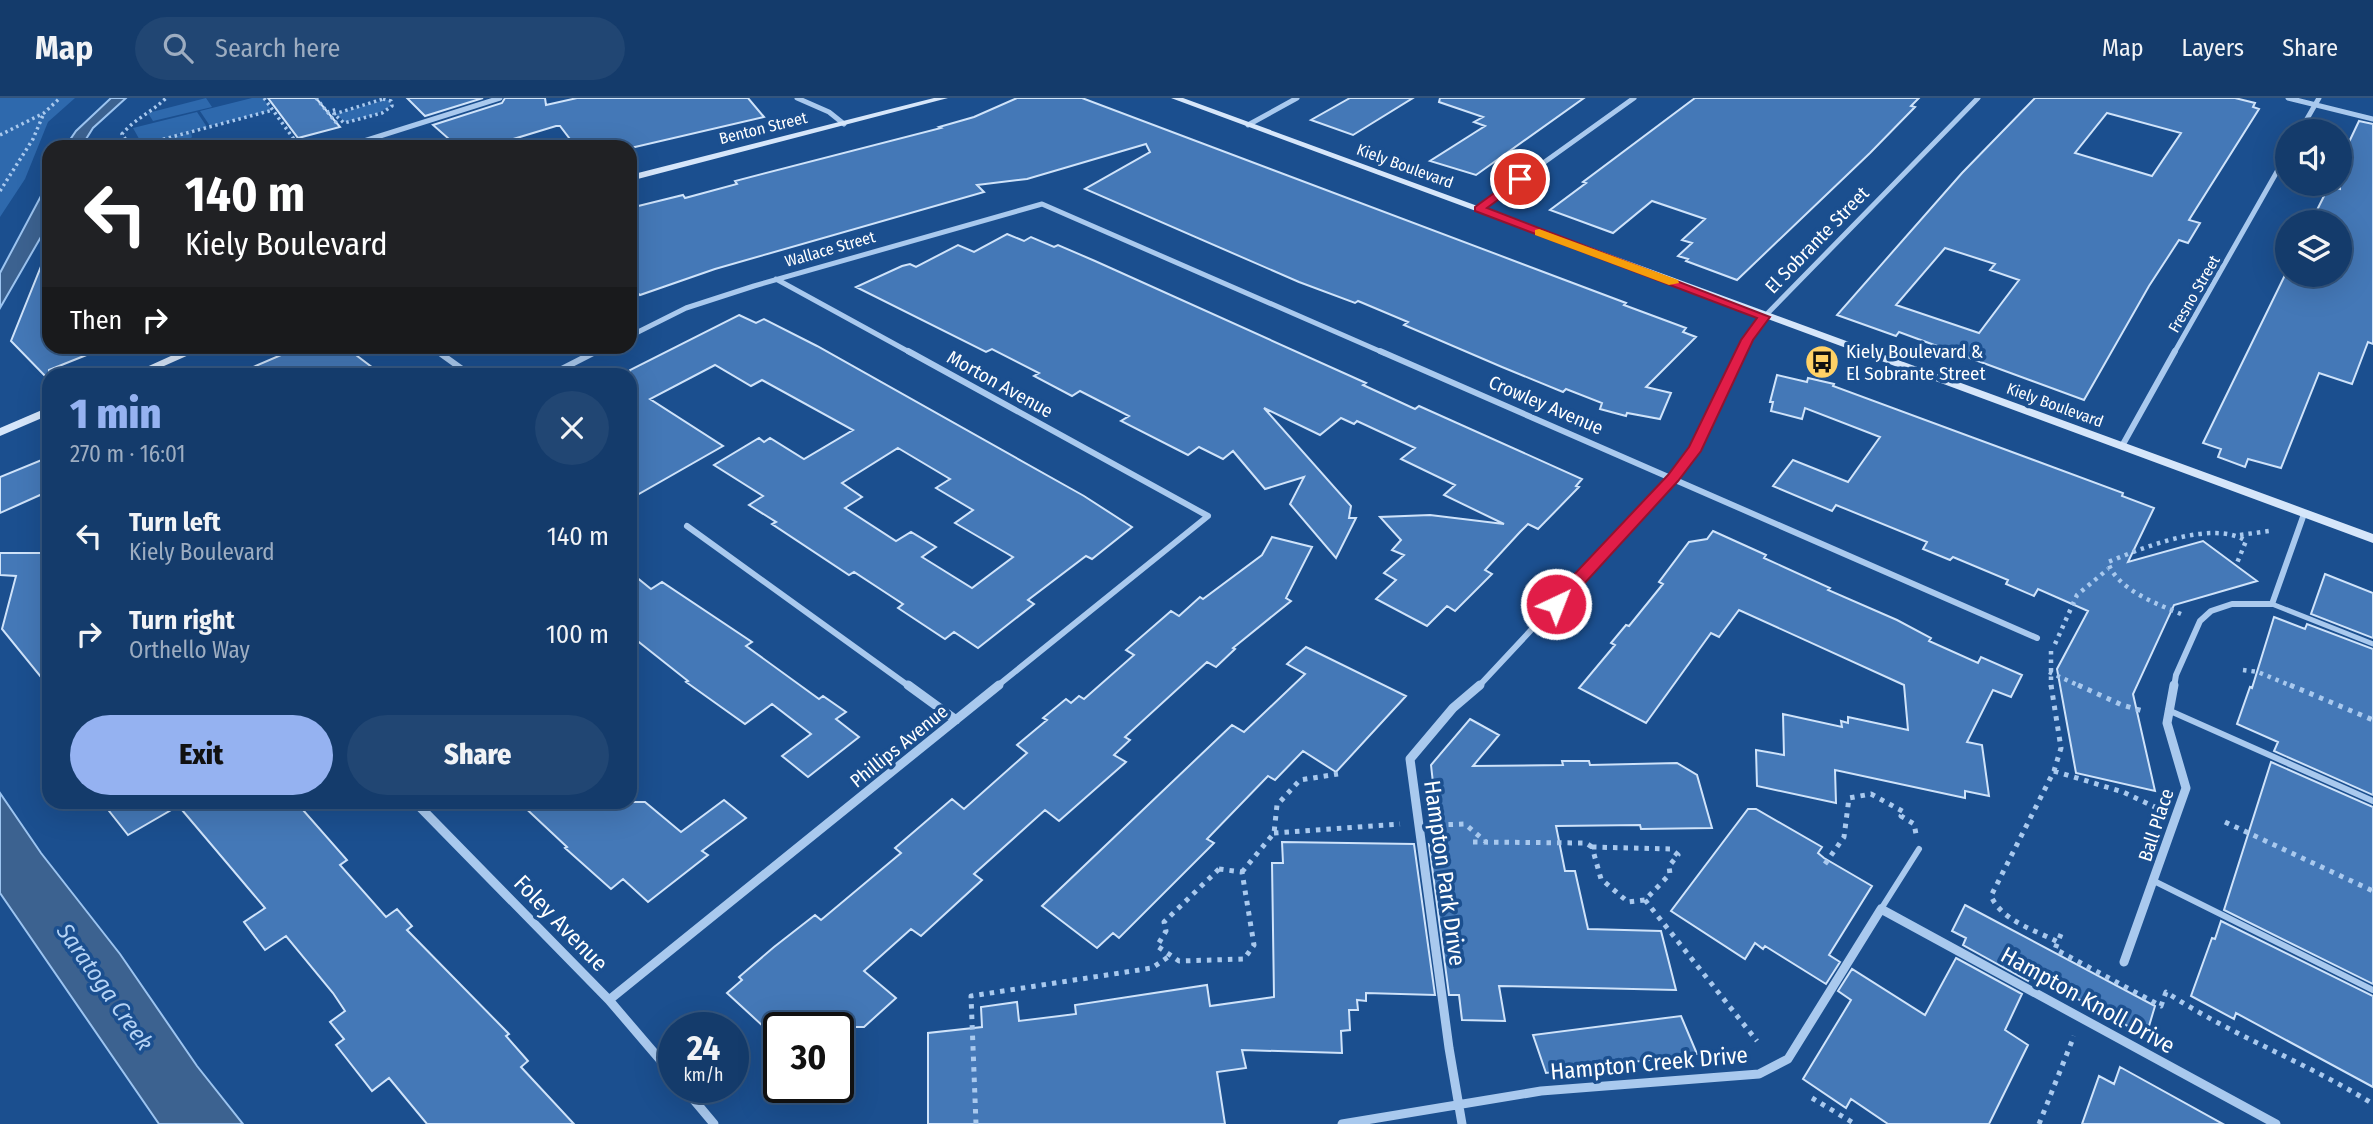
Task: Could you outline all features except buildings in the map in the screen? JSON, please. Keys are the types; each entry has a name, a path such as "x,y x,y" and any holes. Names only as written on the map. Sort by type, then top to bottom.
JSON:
{"main road":[{"name":"Benton Street","path":"637,176 944,98"},
{"name":"Kiely Boulevard","path":"1175,98 1764,317 2373,538"},
{"path":"151,368 185,354"},
{"path":"0,432 42,414"}],"street":[{"path":"367,140 500,98"},
{"path":"797,98 829,111 844,124"},
{"path":"1248,125 1297,98"},
{"path":"1479,209 1634,98"},
{"name":"El Sobrante Street","path":"1488,678 1673,478 1696,447 1747,340 1764,317 1978,98"},
{"path":"2288,98 2373,119"},
{"path":"2307,119 2319,98"},
{"name":"Fresno Street","path":"2122,446 2275,174"},
{"name":"Wallace Street","path":"637,332 686,308 776,279 1042,204"},
{"name":"Crowley Avenue","path":"1042,204 2037,638"},
{"name":"Morton Avenue","path":"776,279 1209,516"},
{"path":"441,354 461,368"},
{"path":"564,368 592,354"},
{"path":"2272,604 2304,513"},
{"name":"Phillips Avenue","path":"609,1000 1209,516"},
{"path":"687,526 956,720"},
{"name":"Ball Place","path":"2124,962 2186,788 2167,723 2176,675 2200,621 2211,611 2232,604 2272,604"},
{"name":"Hampton Park Drive","path":"1460,1103 1449,1048 1410,759 1452,708 1488,678"},
{"name":"Foley Avenue","path":"422,809 609,1000 658,1057"},
{"name":"Hampton Creek Drive","path":"1342,1124 1541,1091 1759,1073 1788,1059 1881,909"},
{"name":"Hampton Knoll Drive","path":"1881,909 2276,1124"},
{"path":"696,1103 714,1124"},
{"path":"1460,1103 1462,1124"}],"lane":[{"path":"2272,604 2373,644"},
{"path":"2168,710 2373,801"},
{"path":"1881,909 1919,849"},
{"path":"2154,881 2373,990"}],"path":[{"path":"0,135 44,113 60,98"},
{"path":"125,140 121,134 136,118 158,106 166,98"},
{"path":"264,98 295,140"},
{"path":"316,98 338,125"},
{"path":"327,112 380,98"},
{"path":"383,99 391,101 390,108 371,117 344,123 334,114 383,99"},
{"path":"158,140 273,110"},
{"path":"0,191 33,139 44,113"},
{"path":"2181,614 2125,585 2108,569 2108,562 2161,542 2199,536 2269,531"},
{"path":"2237,563 2246,541 2239,535"},
{"path":"2058,942 2002,912 1993,904 1991,896 2054,771 2061,748 2049,672 2051,649 2060,637 2074,600 2108,569"},
{"path":"2243,670 2258,672 2373,720"},
{"path":"2049,672 2122,705 2143,710"},
{"path":"2054,771 2123,792 2157,808"},
{"path":"1242,872 1219,869 1164,922 1167,931 1157,946 1179,961 1244,959 1254,944 1242,872 1274,833 1277,805 1300,780 1338,774"},
{"path":"1825,864 1844,837 1849,798 1871,794 1904,812 1901,816 1914,824"},
{"path":"2225,822 2373,891"},
{"path":"1274,833 1367,824 1401,824"},
{"path":"1438,825 1465,824 1487,842"},
{"path":"1473,842 1586,843 1592,847 1671,849 1678,855 1669,866 1671,874 1645,900 1628,902 1601,879 1592,847"},
{"path":"1645,900 1757,1041"},
{"path":"976,1124 971,996 1152,968 1171,955"},
{"path":"2166,992 2210,1022 2311,1068 2373,1104"},
{"path":"2039,1124 2050,1102 2051,1092 2075,1032"},
{"path":"1812,1098 1855,1124"}],"shaded area":[{"path":"0,98 75,98 48,122 25,179 0,217"},
{"path":"206,98 212,107 153,121 148,113"},
{"path":"252,98 263,98 272,110 210,126 200,111"},
{"path":"389,100 391,106 374,115 345,122 336,114"},
{"path":"197,112 207,127 158,140 140,140 133,128"},
{"path":"191,132 192,137 189,140 159,140"}],"water":[{"path":"111,98 126,98 93,128 85,140 70,140"},
{"path":"42,194 42,235 0,308 0,273"},
{"name":"Saratoga Creek","path":"0,793 41,853 120,954 197,1066 243,1124 159,1124 0,893"}],"slow traffic":[{"path":"1539,232 1673,283"}],"place":[{"name":"Kiely Boulevard & El Sobrante Street","path":"1822,362"}],"route":[{"path":"1520,179 1479,209 1764,317 1747,340 1696,447 1673,478 1556,604"}]}
